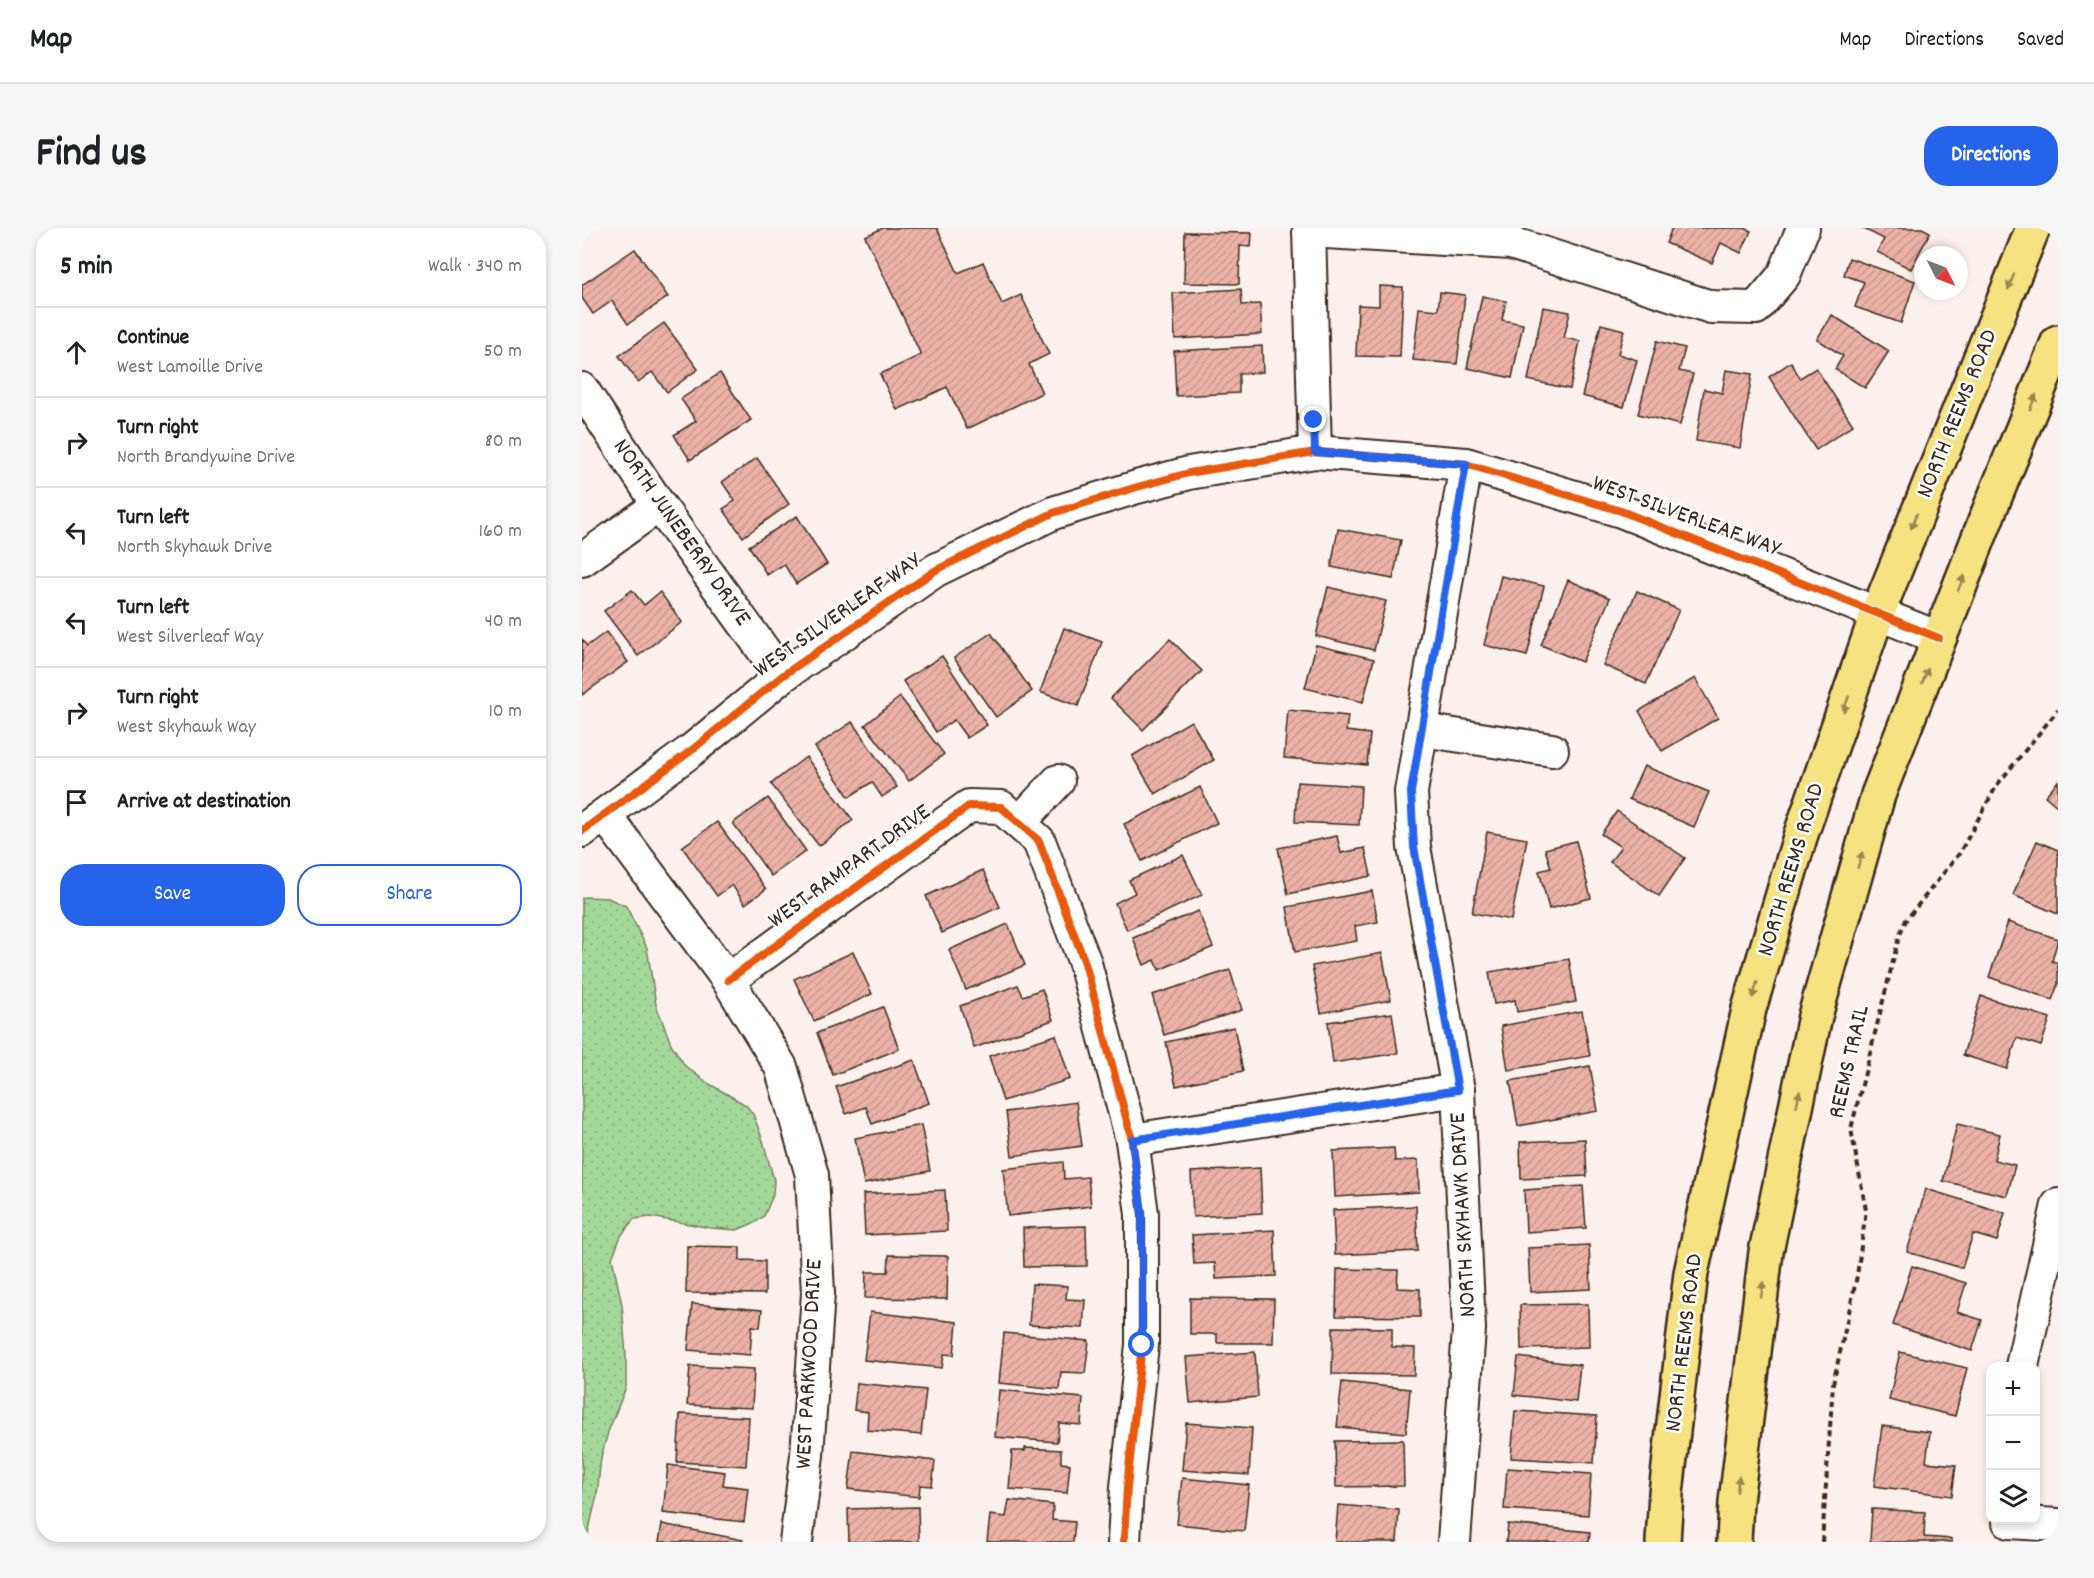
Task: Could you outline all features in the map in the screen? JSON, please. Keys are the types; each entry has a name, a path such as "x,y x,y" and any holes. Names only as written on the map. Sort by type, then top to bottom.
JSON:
{"main road":[{"name":"NORTH REEMS ROAD","path":"1663,1542 1666,1493 1691,1273 1749,1009 1800,837 1878,612 2033,228"},
{"path":"1734,1542 1736,1502 1766,1252 1815,1016 1878,795 1989,508 2058,342"}],"street":[{"path":"1315,452 1309,230 1511,243 1711,307 1756,308 1784,275 1803,228"},
{"name":"NORTH JUNEBERRY DRIVE","path":"582,388 658,505 782,676"},
{"name":"WEST SILVERLEAF WAY","path":"593,823 692,750 782,676 936,570 1053,513 1189,473 1315,452 1466,464 1622,511 1940,638"},
{"name":"NORTH SKYHAWK DRIVE","path":"1454,1542 1469,1329 1458,1090 1414,847 1411,792 1466,464"},
{"path":"582,560 658,505"},
{"path":"1422,730 1552,750"},
{"path":"1058,781 1010,815 1039,841 1085,963 1132,1140 1142,1214 1142,1345 1127,1487 1124,1542"},
{"name":"WEST RAMPART DRIVE","path":"728,980 969,806 1010,815"},
{"name":"WEST PARKWOOD DRIVE","path":"593,823 728,980 782,1067 812,1175 818,1293 807,1455 796,1542"},
{"path":"1132,1140 1458,1090"},
{"path":"2023,1362 2058,1205"},
{"path":"2008,1528 2058,1525"}],"green space":[{"path":"582,898 608,898 626,906 647,948 656,1005 671,1044 685,1066 706,1082 746,1105 753,1114 774,1180 773,1195 764,1216 737,1230 711,1228 651,1217 634,1219 621,1236 612,1258 622,1305 626,1387 608,1432 601,1457 597,1495 586,1542 582,1542"}],"building":[{"path":"883,228 937,228 958,273 983,262 1002,304 1021,295 1049,354 1029,364 1042,393 967,429 947,387 897,410 880,374 921,355 865,236"},
{"path":"1672,228 1744,228 1751,231 1741,253 1721,243 1712,263 1666,243"},
{"path":"1862,228 1922,228 1930,232 1923,246 1914,246 1914,263 1911,269 1877,252 1884,239"},
{"path":"1185,232 1252,233 1251,247 1240,246 1239,284 1184,283"},
{"path":"635,249 668,297 628,324 612,301 593,314 582,298 582,285"},
{"path":"1849,258 1914,281 1901,323 1855,307 1864,282 1844,275"},
{"path":"1379,286 1403,287 1400,357 1356,356 1358,305 1379,306"},
{"path":"1241,289 1242,305 1260,304 1262,334 1175,339 1173,293"},
{"path":"1440,292 1465,295 1457,364 1413,360 1419,308 1438,310"},
{"path":"1482,296 1506,301 1502,320 1523,324 1512,378 1467,368"},
{"path":"1543,307 1570,312 1564,338 1580,341 1570,389 1528,380"},
{"path":"1832,315 1889,351 1865,388 1835,369 1843,356 1817,339"},
{"path":"664,323 698,369 667,392 652,372 638,382 619,356"},
{"path":"1601,324 1624,330 1618,354 1637,360 1624,407 1582,396"},
{"path":"1657,341 1685,348 1679,371 1693,374 1680,425 1638,414"},
{"path":"1262,346 1263,372 1239,374 1239,393 1176,396 1174,351"},
{"path":"1791,362 1800,378 1816,368 1853,425 1816,450 1769,377"},
{"path":"1726,370 1752,374 1740,448 1696,441 1704,389 1722,393"},
{"path":"720,373 751,420 690,460 674,435 696,421 681,399"},
{"path":"757,458 789,504 743,537 723,509 735,501 722,482"},
{"path":"797,516 827,564 796,584 784,564 767,575 749,546"},
{"path":"1338,529 1401,540 1393,579 1331,567"},
{"path":"1501,576 1544,586 1527,656 1484,645"},
{"path":"1568,580 1610,598 1582,662 1541,645"},
{"path":"1328,587 1386,601 1374,650 1316,636"},
{"path":"632,590 644,605 660,592 682,622 638,656 604,611"},
{"path":"1637,591 1679,610 1646,684 1603,665"},
{"path":"1064,628 1102,642 1078,706 1040,692"},
{"path":"606,632 628,662 582,695 582,639 587,646"},
{"path":"991,633 1032,691 996,717 954,658"},
{"path":"1170,639 1202,671 1143,730 1111,698"},
{"path":"1316,645 1374,659 1363,702 1305,688"},
{"path":"942,656 987,725 967,738 954,720 936,732 903,681"},
{"path":"1695,678 1718,718 1662,751 1639,711"},
{"path":"900,697 944,754 909,781 865,725"},
{"path":"1288,710 1348,716 1346,731 1370,734 1367,765 1284,758"},
{"path":"1191,721 1214,760 1155,794 1132,756"},
{"path":"852,722 897,787 882,797 872,782 849,797 815,747"},
{"path":"806,757 853,820 819,846 771,784"},
{"path":"1644,766 1709,792 1694,827 1629,799"},
{"path":"2058,781 2058,807 2045,796"},
{"path":"1297,782 1361,786 1359,825 1295,822"},
{"path":"1200,787 1217,823 1142,861 1124,824"},
{"path":"768,798 806,851 771,876 733,823"},
{"path":"1617,811 1685,858 1659,896 1610,862 1621,847 1601,834"},
{"path":"717,822 766,889 745,904 732,885 717,896 682,847"},
{"path":"1487,832 1527,839 1511,920 1472,913"},
{"path":"1337,836 1341,853 1365,848 1371,876 1288,894 1278,848"},
{"path":"1576,841 1591,898 1549,909 1539,871 1551,868 1545,849"},
{"path":"2037,841 2058,850 2058,914 2013,895"},
{"path":"1183,855 1202,895 1127,930 1115,903 1135,893 1129,880"},
{"path":"983,870 1000,907 942,933 926,896"},
{"path":"1372,891 1378,922 1355,926 1357,941 1295,952 1287,907"},
{"path":"1198,911 1213,947 1159,970 1155,960 1144,965 1133,938"},
{"path":"2008,922 2058,939 2052,961 2058,963 2058,984 2052,1000 1989,977"},
{"path":"1008,924 1025,965 966,990 949,950"},
{"path":"853,952 872,994 814,1021 794,979"},
{"path":"1382,953 1391,1000 1321,1013 1312,966"},
{"path":"1569,959 1576,1002 1517,1012 1515,1000 1494,1004 1489,972"},
{"path":"1230,970 1242,1010 1164,1035 1152,995"},
{"path":"1018,985 1023,996 1042,989 1053,1020 974,1048 960,1006"},
{"path":"1981,996 2050,1018 2041,1046 2017,1038 2007,1069 1963,1055"},
{"path":"883,1007 899,1049 833,1075 817,1033"},
{"path":"1582,1011 1590,1056 1508,1070 1501,1026"},
{"path":"1392,1013 1398,1053 1333,1063 1328,1022"},
{"path":"1234,1027 1243,1071 1176,1086 1166,1042"},
{"path":"1056,1035 1070,1079 1003,1101 989,1056"},
{"path":"914,1060 929,1103 872,1124 866,1107 846,1114 836,1087"},
{"path":"1590,1066 1598,1111 1518,1126 1510,1081"},
{"path":"1076,1102 1082,1146 1012,1156 1006,1112"},
{"path":"1957,1124 2000,1134 1994,1160 2015,1165 2007,1196 1943,1181"},
{"path":"921,1125 930,1171 864,1184 855,1138"},
{"path":"1585,1139 1587,1176 1521,1179 1520,1142"},
{"path":"1394,1148 1395,1161 1418,1160 1419,1192 1335,1197 1333,1151"},
{"path":"1063,1162 1064,1179 1088,1177 1091,1206 1008,1216 1003,1169"},
{"path":"1260,1168 1262,1213 1193,1217 1191,1172"},
{"path":"1583,1186 1586,1228 1526,1232 1524,1190"},
{"path":"1926,1189 2005,1213 1997,1241 1973,1234 1962,1268 1907,1252"},
{"path":"945,1190 947,1231 865,1235 863,1194"},
{"path":"1416,1206 1418,1251 1335,1255 1333,1210"},
{"path":"1086,1226 1087,1266 1024,1267 1023,1228"},
{"path":"1274,1230 1276,1276 1216,1279 1215,1263 1194,1264 1192,1235"},
{"path":"1589,1245 1591,1289 1530,1292 1528,1248"},
{"path":"687,1246 740,1247 740,1260 765,1261 765,1294 686,1293"},
{"path":"889,1255 948,1256 947,1299 865,1298 866,1272 888,1272"},
{"path":"1912,1266 1966,1283 1957,1312 1982,1320 1972,1351 1893,1325"},
{"path":"1337,1269 1398,1270 1397,1288 1420,1289 1420,1317 1336,1316"},
{"path":"1032,1284 1067,1286 1066,1299 1085,1300 1083,1328 1029,1325"},
{"path":"1190,1298 1274,1299 1273,1343 1217,1343 1217,1334 1190,1334"},
{"path":"692,1304 762,1310 760,1327 752,1326 750,1355 688,1350"},
{"path":"1588,1304 1589,1347 1521,1349 1520,1305"},
{"path":"870,1312 957,1322 954,1355 944,1354 942,1368 864,1360"},
{"path":"1333,1327 1392,1328 1392,1347 1415,1348 1414,1375 1332,1374"},
{"path":"1004,1333 1089,1341 1085,1373 1061,1372 1059,1389 999,1383"},
{"path":"1255,1352 1258,1397 1190,1403 1186,1357"},
{"path":"1900,1352 1967,1368 1955,1416 1889,1400"},
{"path":"1518,1357 1580,1365 1576,1402 1514,1395"},
{"path":"690,1366 754,1369 752,1408 687,1405"},
{"path":"1342,1382 1410,1389 1406,1433 1337,1427"},
{"path":"857,1383 926,1390 921,1435 867,1430 868,1412 854,1410"},
{"path":"999,1390 1083,1398 1081,1425 1059,1423 1057,1442 995,1437"},
{"path":"1515,1411 1597,1416 1594,1463 1511,1458"},
{"path":"680,1414 749,1417 746,1466 677,1462"},
{"path":"1186,1423 1252,1428 1249,1475 1182,1470"},
{"path":"1882,1426 1930,1432 1926,1462 1956,1465 1952,1496 1874,1486"},
{"path":"1403,1440 1404,1486 1336,1487 1335,1441"},
{"path":"1025,1448 1061,1450 1061,1463 1070,1464 1067,1493 1009,1489 1012,1451 1025,1451"},
{"path":"853,1451 935,1461 932,1486 920,1485 919,1497 848,1489"},
{"path":"668,1465 725,1472 723,1485 748,1488 744,1522 663,1513"},
{"path":"1507,1468 1591,1474 1588,1515 1504,1509"},
{"path":"1182,1478 1249,1485 1244,1531 1177,1524"},
{"path":"1009,1500 1053,1505 1052,1520 1075,1522 1073,1542 987,1542 990,1515 1006,1517"},
{"path":"1338,1505 1399,1510 1397,1542 1335,1542"},
{"path":"918,1507 919,1542 849,1542 848,1509"},
{"path":"1872,1509 1925,1512 1924,1537 1952,1539 1952,1542 1870,1542"},
{"path":"662,1524 743,1540 742,1542 659,1542"},
{"path":"1508,1524 1590,1532 1589,1542 1506,1542"}],"cycle path":[{"path":"582,831 692,750 782,676 936,570 1053,513 1189,473 1315,452 1466,464 1621,511 1939,638"},
{"path":"728,980 969,806 1001,807 1039,841 1085,963 1132,1140 1142,1214 1142,1345 1127,1487 1124,1542"}],"route":[{"path":"1142,1345 1142,1214 1132,1140 1458,1090 1414,847 1411,792 1466,464 1315,452 1314,420"}]}
